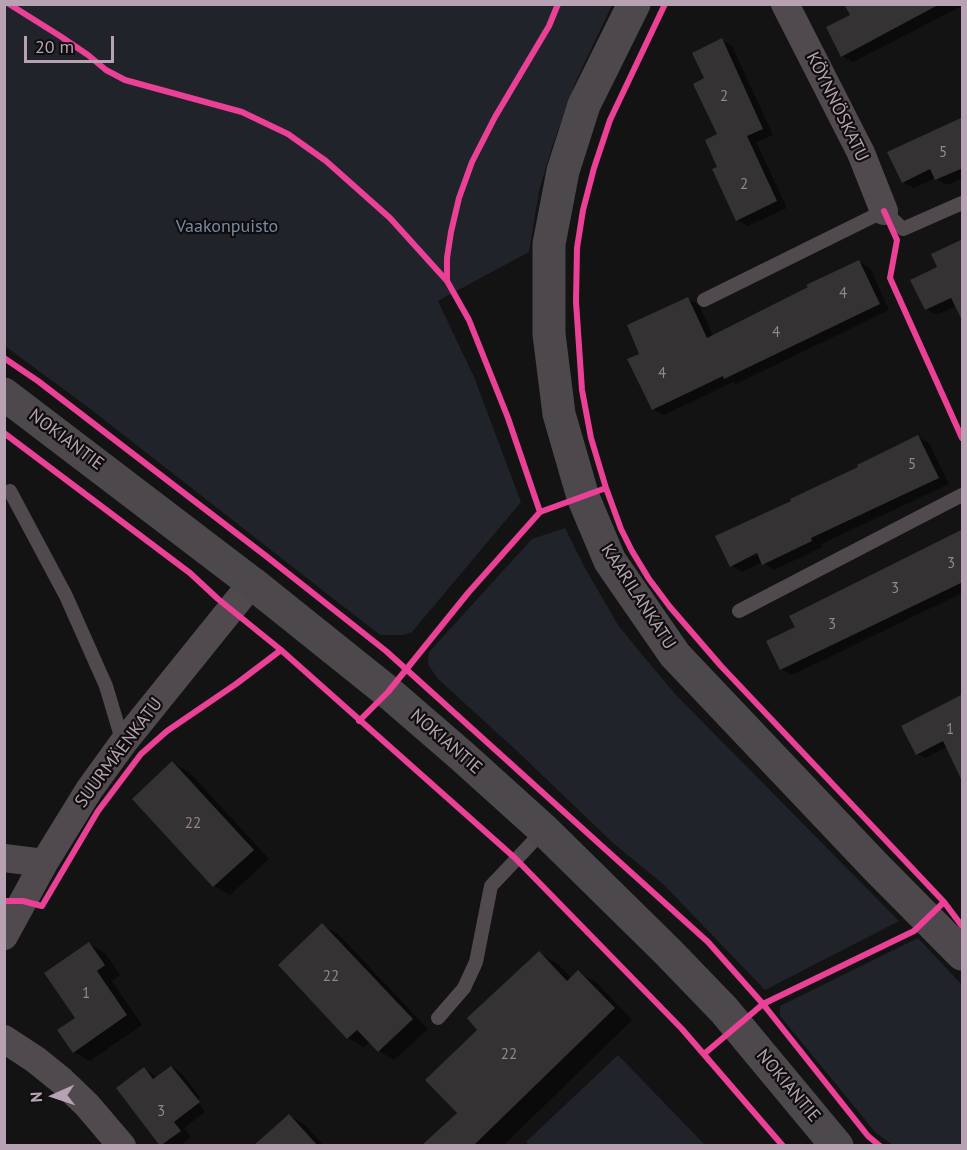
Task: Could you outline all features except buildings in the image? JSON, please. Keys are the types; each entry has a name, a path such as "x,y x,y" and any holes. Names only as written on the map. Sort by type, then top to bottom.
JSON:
{"main road":[{"name":"KAARILANKATU","path":"634,4 584,105 563,171 549,244 549,334 559,414 583,497 610,561 675,655 875,866 961,950"},
{"name":"NOKIANTIE","path":"4,394 252,583 388,692 544,830 724,1010 837,1146"}],"street":[{"name":"KÖYNNÖSKATU","path":"787,5 861,153 884,211"},
{"name":"SUURMÄENKATU","path":"4,936 44,863 89,790 123,743 252,583"},
{"path":"4,858 44,863"},
{"path":"4,1039 62,1081 87,1105 122,1146"}],"lane":[{"path":"704,300 884,211 903,229 963,203"},
{"path":"10,491 66,597 106,686 123,743"},
{"path":"739,611 963,495"},
{"path":"438,1018 464,988 476,962 491,885 544,830"}],"green space":[{"name":"Vaakonpuisto","path":"5,5 612,5 576,81 552,147 539,191 529,252 438,301 474,377 521,502 412,632 403,635 380,635 89,408 5,346"},
{"path":"565,528 618,625 676,695 899,921 765,990 663,884 613,843 437,678 428,664 429,652 532,539"},
{"path":"918,938 962,985 962,1145 894,1146 876,1133 780,1016 780,1006"},
{"path":"618,1055 705,1145 529,1145 526,1142"}],"cycle path":[{"path":"9,4 88,55 106,70 125,80 242,112 288,134 326,161 390,218 447,281 469,320 508,418 540,512"},
{"path":"447,281 447,258 451,232 459,198 472,162 495,117 549,26 558,4"},
{"path":"665,4 610,120 583,210 577,248 576,302 582,390 591,438 606,488 632,551 670,607 721,666 944,902 962,926"},
{"path":"884,211 897,240 890,278 962,438"},
{"path":"4,358 38,381 386,651 708,942 763,1004 868,1136 880,1146"},
{"path":"4,433 190,573 281,650 515,858 682,1029 783,1146"},
{"path":"359,721 388,692 468,593 540,512 606,488"},
{"path":"4,901 23,901 42,906 98,811 141,754 167,731 281,650"},
{"path":"704,1054 763,1004 914,931 944,902"}]}
